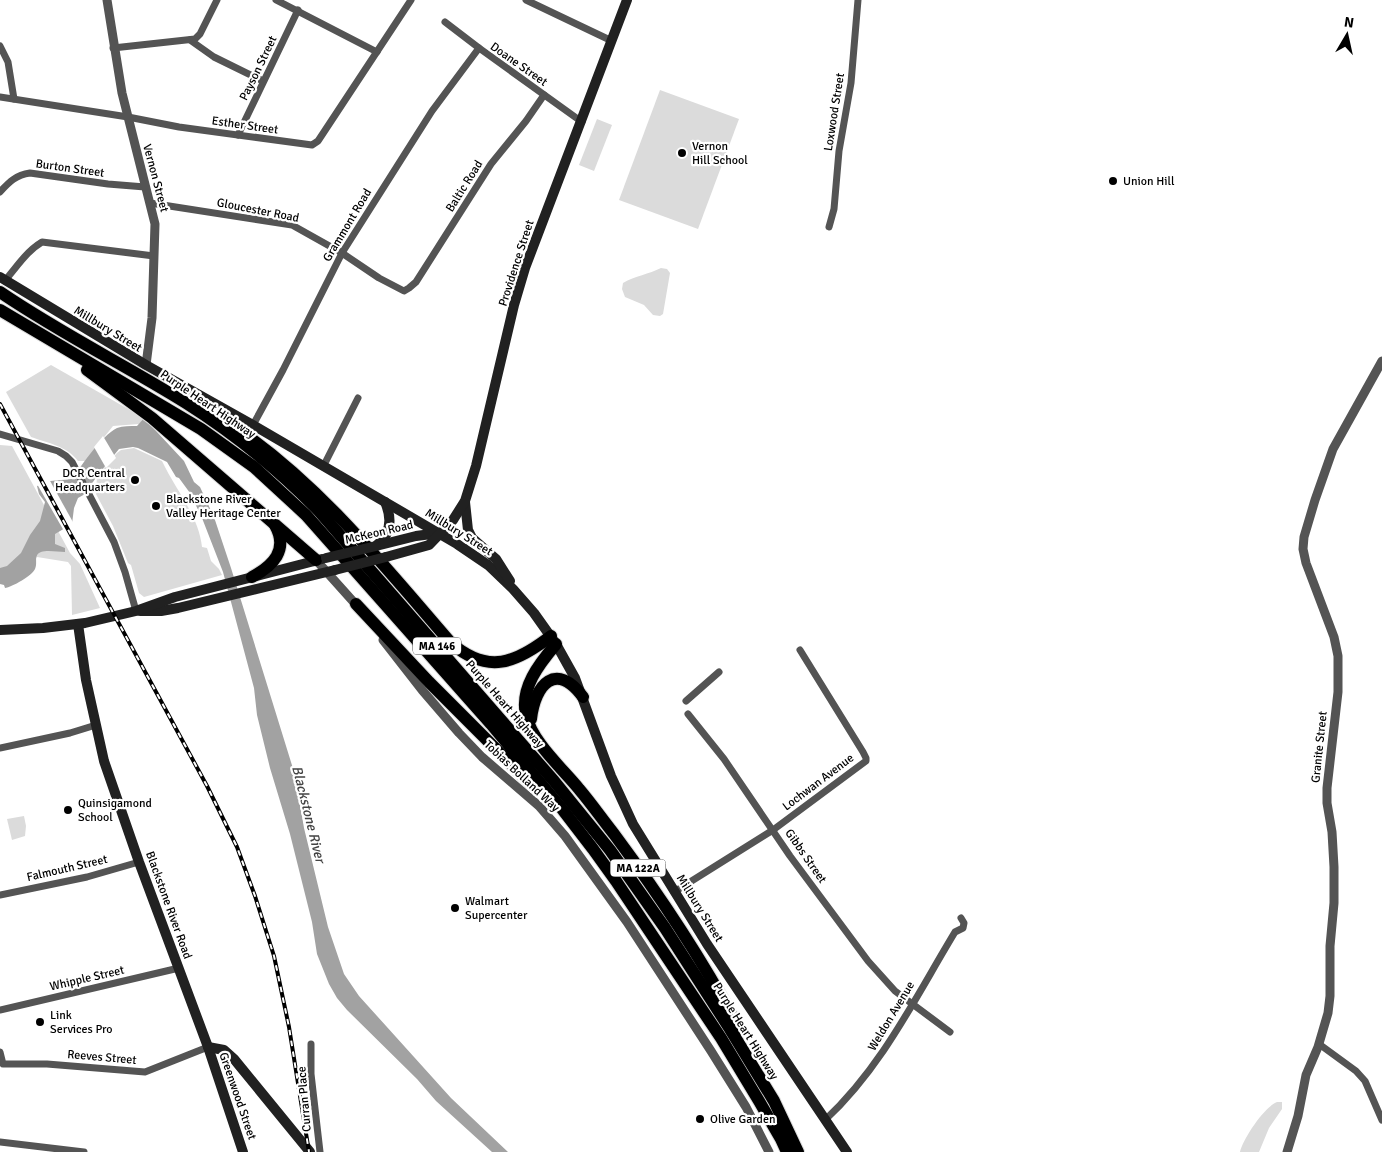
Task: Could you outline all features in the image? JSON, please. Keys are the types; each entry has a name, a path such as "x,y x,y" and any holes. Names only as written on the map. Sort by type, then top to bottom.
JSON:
{"highway":[{"name":"Purple Heart Highway","path":"2,283 130,370 218,424 278,471 319,512 423,629 610,850 665,928 730,1029 774,1101 798,1152"},
{"name":"Purple Heart Highway","path":"0,310 201,429 237,454 306,515 490,724 563,810 593,849 616,880 721,1038 787,1152"},
{"path":"24,325 146,413 274,523 321,559"},
{"path":"130,370 169,388 216,415 282,462 333,510 451,643 464,653 480,660 504,662 516,659 553,640"},
{"path":"254,583 276,558 280,536 274,523"},
{"name":"MA 122A","path":"356,604 429,682 502,753 593,849"},
{"name":"MA 122A","path":"553,640 536,669 528,690 525,710 530,729 613,833 673,917 733,1017 774,1101"},
{"path":"530,729 535,699 542,687 550,680 566,680 583,697"}],"main road":[{"name":"Providence Street","path":"439,533 453,520 465,501 478,458 522,277 627,0"},
{"name":"Millbury Street","path":"2,283 254,425 439,533 478,558 514,589 534,613 568,664 583,697 610,776 633,824 674,892 847,1152"},
{"path":"465,501 467,525 470,534 476,542 496,559 514,589"},
{"path":"376,546 384,538 390,524 390,515 385,502"},
{"name":"McKeon Road","path":"136,611 161,611 213,599 321,559 416,536 439,533"},
{"name":"McKeon Road","path":"0,630 78,624 136,611 175,597 210,588 331,571 422,548 439,533"},
{"name":"Blackstone River Road","path":"78,624 86,680 104,761 139,862 208,1047"},
{"path":"208,1047 224,1050 234,1059 310,1152"},
{"name":"Greenwood Street","path":"208,1047 243,1152"}],"street":[{"name":"Vernon Street","path":"107,0 113,48 122,92 156,232 152,318 146,365"},
{"path":"113,48 195,39 200,34 217,0"},
{"path":"276,0 377,52"},
{"name":"Esther Street","path":"0,97 307,146 315,144 411,0"},
{"path":"526,0 612,41"},
{"name":"Loxwood Street","path":"829,227 834,209 839,151 851,83 858,0"},
{"name":"Payson Street","path":"238,135 298,10"},
{"name":"Doane Street","path":"445,22 478,48 582,122"},
{"path":"190,40 214,57 263,81"},
{"path":"0,46 8,62 14,99"},
{"name":"Grammont Road","path":"254,425 342,253 432,111 478,48"},
{"name":"Baltic Road","path":"405,290 416,282 491,164 526,121 544,95"},
{"name":"Burton Street","path":"0,192 15,177 20,174 30,173 145,188"},
{"name":"Gloucester Road","path":"150,203 292,225 304,230 342,253 379,278 405,290"},
{"path":"2,283 21,261 42,242 154,256"},
{"name":"Granite Street","path":"1287,1152 1298,1116 1306,1076 1319,1044 1328,1013 1330,946 1334,904 1332,832 1327,803 1327,788 1339,672 1338,656 1334,637 1306,564 1303,549 1304,537 1333,449 1382,361"},
{"path":"323,467 358,398"},
{"path":"0,434 58,451 74,464 117,549 136,611"},
{"name":"Tobias Bolland Way","path":"321,559 412,678 446,719 482,757 539,806 565,836 627,922 711,1051 746,1107 769,1152"},
{"name":"Lochwan Avenue","path":"674,892 773,830 864,762 866,758 800,650"},
{"path":"686,701 719,672"},
{"name":"Gibbs Street","path":"688,714 724,759 790,856 868,961 888,984 950,1032"},
{"path":"0,748 70,733 96,725"},
{"name":"Falmouth Street","path":"0,895 86,877 139,862"},
{"name":"Weldon Avenue","path":"825,1120 843,1104 888,1047 955,932 963,928 964,923 961,918"},
{"name":"Whipple Street","path":"0,1010 179,968"},
{"name":"Curran Place","path":"311,1044 320,1152"},
{"path":"1319,1044 1357,1072 1365,1081 1382,1119"},
{"name":"Reeves Street","path":"0,1052 3,1064 47,1064 145,1072 208,1047"},
{"path":"0,1142 84,1152"}],"shaded area":[{"path":"660,90 739,119 698,229 619,200"},
{"path":"597,119 612,125 594,171 579,165"},
{"path":"661,268 667,269 670,273 663,314 660,316 653,315 644,305 625,297 622,289 623,283"},
{"path":"51,365 144,418 139,424 113,426 85,461 78,461 63,448 31,437 6,392"},
{"path":"144,418 184,461 194,482 200,487 214,517 295,775 304,828 328,927 344,974 359,996 451,1098 508,1152 492,1152 436,1101 417,1079 347,1010 329,984 317,954 312,922 290,834 270,768 257,715 254,688 223,572 190,493 179,478 176,477 167,462 138,448 119,449 85,494 78,498 74,508 72,524 55,534 55,544 65,548 65,552 41,552 36,557 36,567 30,575 22,581 5,588 4,585 0,584 0,568 7,566 21,553 40,521 45,502 39,494 37,486 50,481 72,479 92,451 105,437 119,427 137,426"},
{"path":"0,445 12,446 70,553 80,564 100,608 72,615 71,566 68,562 37,557 0,584"},
{"path":"134,448 162,461 196,524 202,547 207,548 211,561 222,575 144,597 139,593 131,565 128,563 113,526 96,494 97,476 117,453 121,450"},
{"path":"24,816 25,836 12,840 7,819"},
{"path":"1277,1102 1282,1102 1282,1109 1269,1128 1259,1152 1240,1152 1245,1139 1255,1124 1266,1110"}],"pier":[{"path":"103,436 116,458 106,468 94,447"},
{"path":"49,479 74,524 64,531 37,484"}],"railway":[{"path":"0,404 207,786 237,847 274,956 289,1027 309,1152"}],"place":[{"name":"Vernon Hill School","path":"682,153"},
{"name":"Union Hill","path":"1113,181"},
{"name":"DCR Central Headquarters","path":"135,480"},
{"name":"Blackstone River Valley Heritage Center","path":"156,506"},
{"name":"Quinsigamond School","path":"68,810"},
{"name":"Walmart Supercenter","path":"455,908"},
{"name":"Link Services Pro","path":"40,1022"},
{"name":"Olive Garden","path":"700,1119"}],"water label":[{"name":"Blackstone River","path":"309,814"}]}
